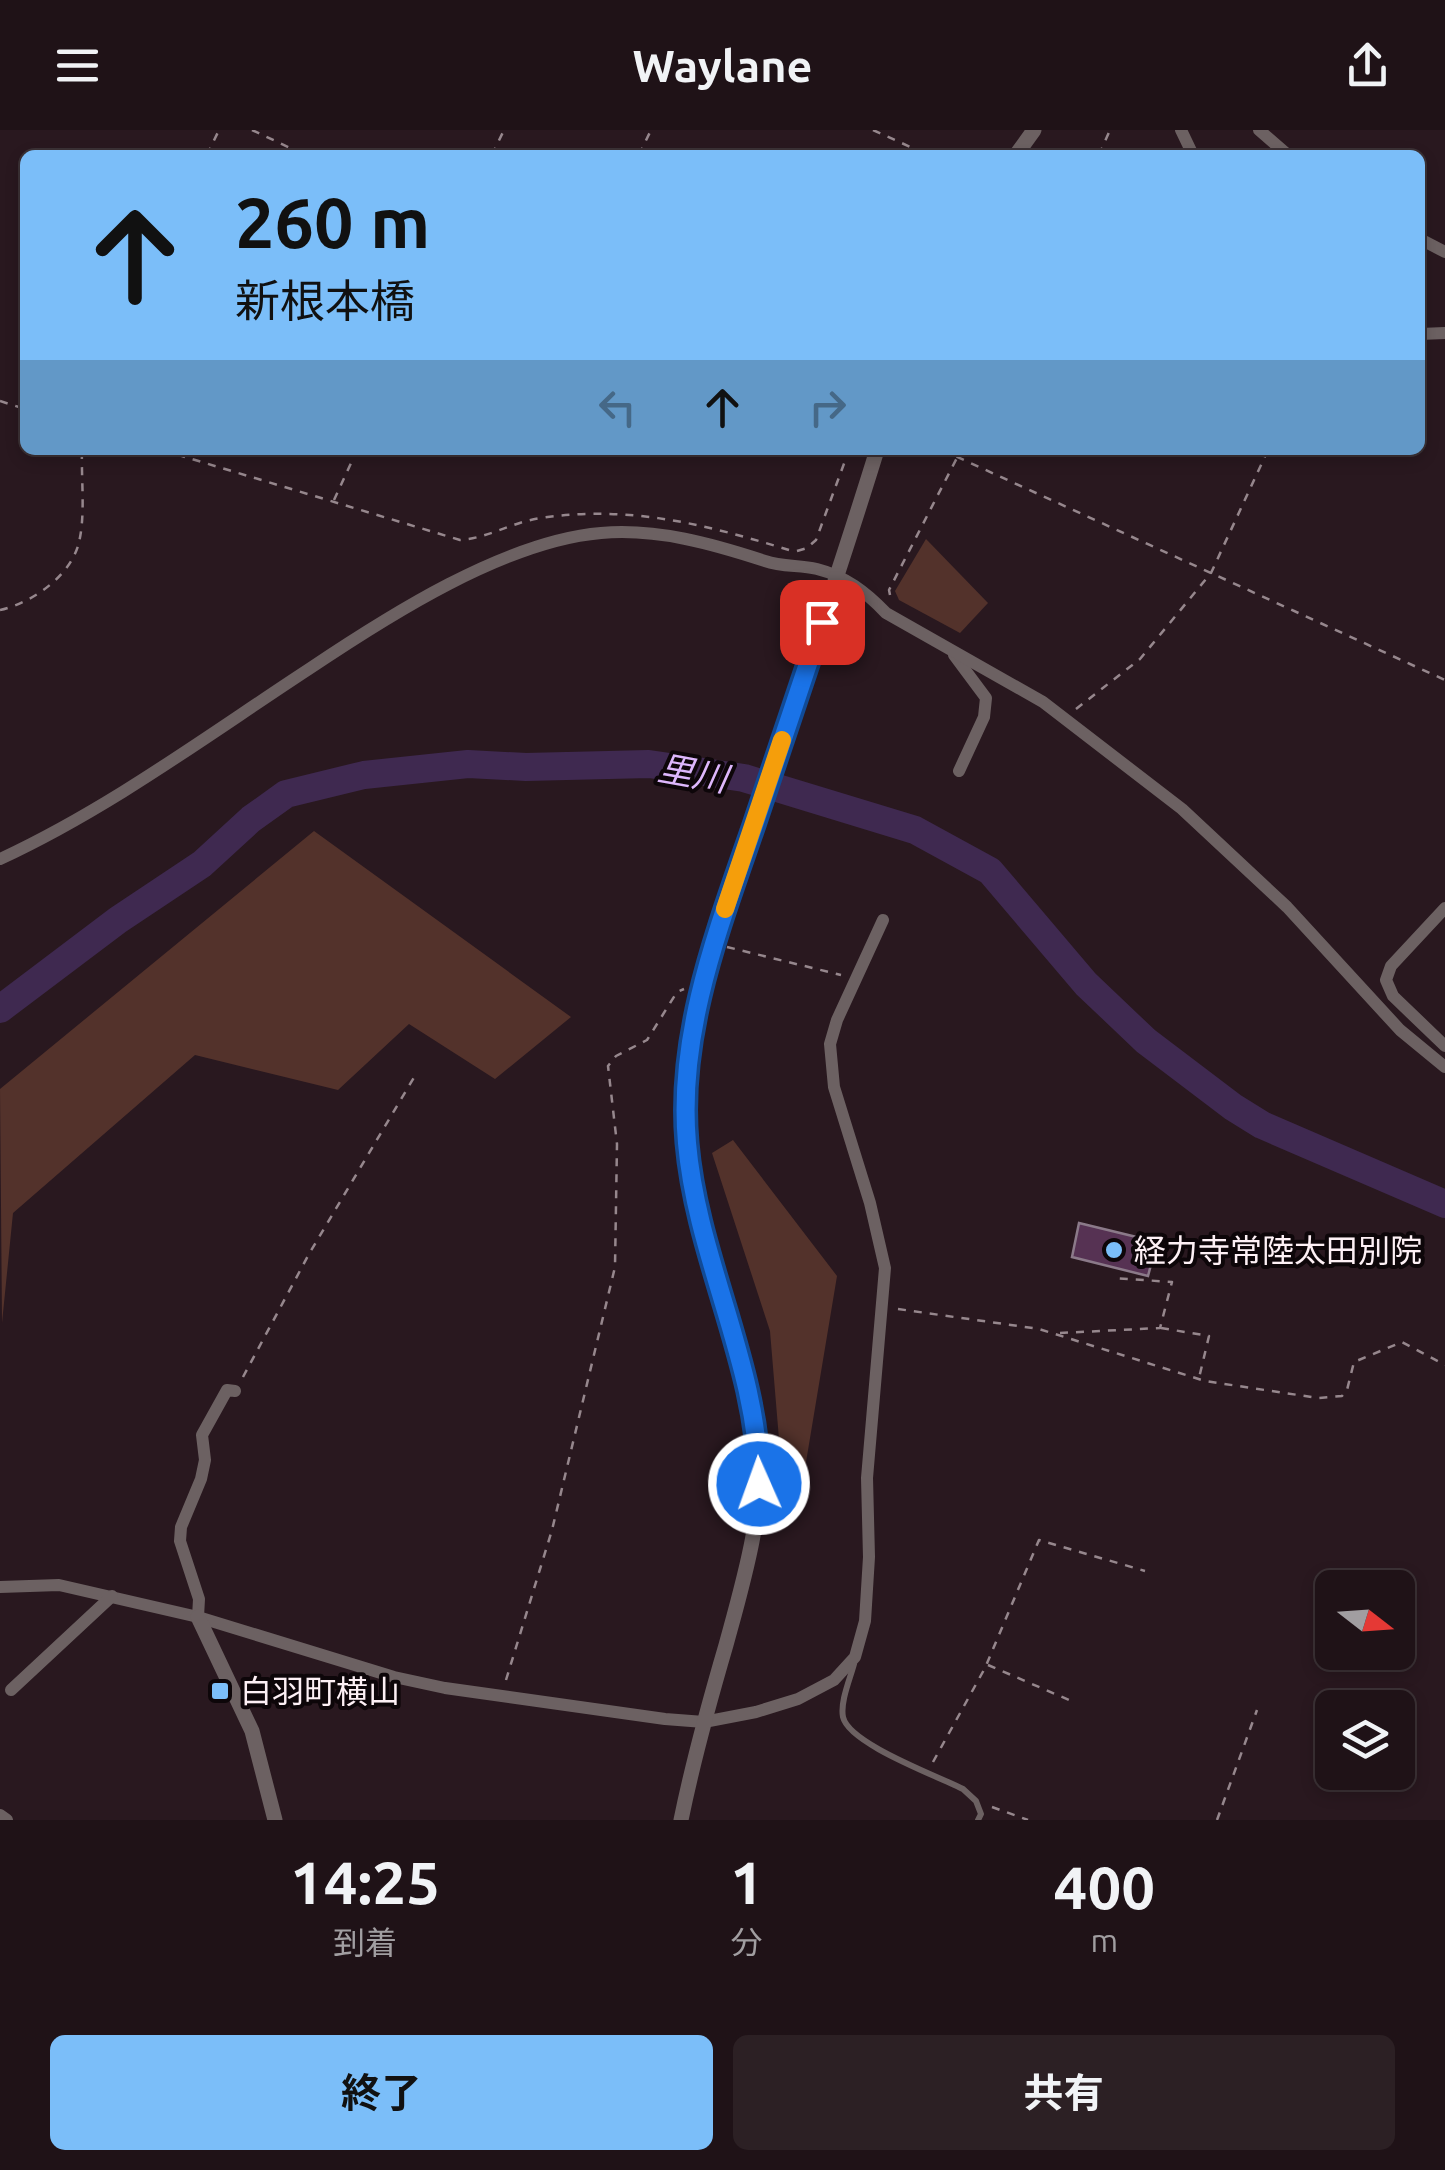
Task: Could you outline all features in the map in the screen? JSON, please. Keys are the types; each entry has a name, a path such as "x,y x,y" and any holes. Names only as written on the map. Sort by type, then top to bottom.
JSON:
{"street":[{"path":"1258,130 1282,150"},
{"path":"681,1820 744,1578 759,1484 759,1443 750,1400 693,1193 684,1098 687,1060 723,916 875,455"},
{"path":"0,860 86,816 404,608 472,574 557,542 606,532 644,533 723,547 775,564 820,570 836,582 872,596 886,613 1043,702 1193,818 1312,932 1421,1049 1445,1067"},
{"path":"950,649 986,698 984,716 959,771"},
{"path":"1421,1049 1386,980 1390,966 1445,908"},
{"path":"0,1587 45,1583 112,1596 198,1617 353,1667 446,1688 704,1722 798,1700 834,1680 856,1658 866,1621 867,1478 885,1268 830,1062 830,1044 837,1020 884,920"},
{"path":"1392,996 1445,1046"},
{"path":"235,1391 227,1390 202,1434 205,1460 181,1527 180,1541 199,1599 198,1617 252,1731 275,1820"},
{"path":"11,1690 112,1596"},
{"path":"0,1815 7,1820"}],"lane":[{"path":"856,1658 842,1714 847,1726 863,1741 963,1788 976,1801 981,1814 978,1820"}],"path":[{"path":"252,130 294,150"},
{"path":"873,130 917,150"},
{"path":"0,610 17,606 44,590 77,548 82,455"},
{"path":"178,455 460,540 542,518 638,513 737,534 793,552 816,540 847,455"},
{"path":"333,502 355,455"},
{"path":"953,455 1445,680"},
{"path":"1076,709 1140,659 1211,573 1266,455"},
{"path":"893,602 888,590 958,457"},
{"path":"715,944 857,980"},
{"path":"502,1696 552,1530 615,1267 617,1144 608,1066 616,1056 648,1040 677,992 689,987"},
{"path":"235,1391 308,1254 416,1074"},
{"path":"1113,1278 1172,1282 1160,1328"},
{"path":"882,1306 1054,1334 1199,1379 1318,1398 1342,1396 1354,1362 1402,1342 1445,1365"},
{"path":"1054,1334 1160,1328 1209,1336 1199,1379"},
{"path":"928,1772 986,1664 1039,1540 1145,1571"},
{"path":"986,1664 1076,1704"},
{"path":"1217,1820 1256,1710"},
{"path":"976,1801 1028,1820"}],"shaded area":[{"path":"926,539 988,603 960,633 899,600 895,591"},
{"path":"314,831 571,1017 495,1079 409,1024 338,1090 195,1055 13,1213 2,1323 0,1089"},
{"path":"733,1140 837,1276 803,1480 784,1499 770,1331 712,1153"}],"building":[{"name":"経力寺常陸太田別院","path":"1079,1223 1157,1242 1148,1276 1072,1257"}],"waterway":[{"name":"里川","path":"0,1009 118,920 202,864 251,819 286,794 364,775 468,764 649,764 744,778 915,830 990,871 1086,984 1146,1041 1233,1107 1262,1125 1445,1204"}],"slow traffic":[{"path":"725,909 782,740"}],"place":[{"name":"経力寺常陸太田別院","path":"1114,1250"},
{"name":"白羽町横山","path":"220,1691"}],"route":[{"path":"759,1484 759,1443 746,1378 693,1193 684,1098 694,1020 723,916 822,622"}]}
